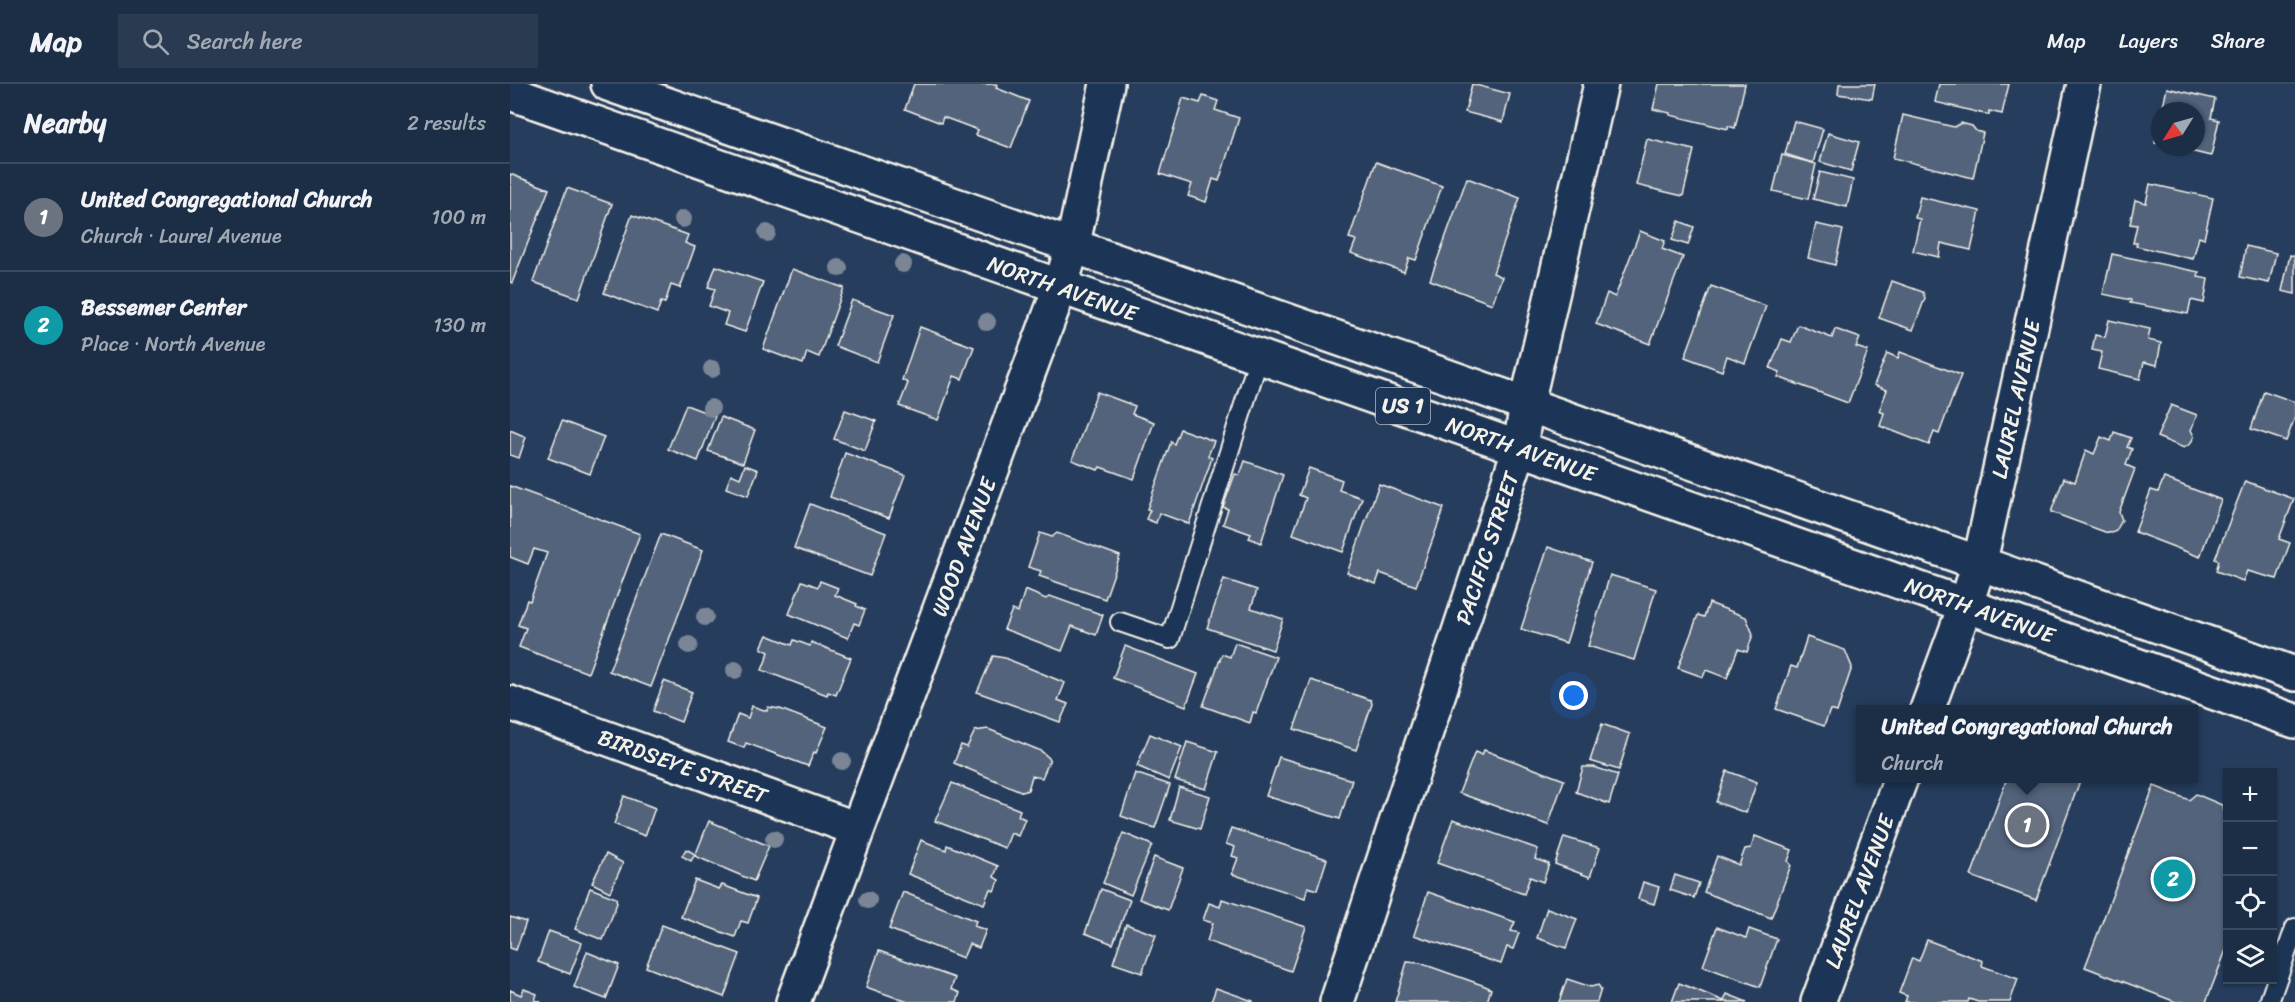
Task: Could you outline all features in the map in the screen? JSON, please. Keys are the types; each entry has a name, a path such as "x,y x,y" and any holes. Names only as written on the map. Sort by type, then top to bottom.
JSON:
{"main road":[{"name":"NORTH AVENUE","path":"608,84 1072,248 1980,561 2295,674"},
{"name":"WOOD AVENUE","path":"793,1002 1060,288 1072,248 1107,84"},
{"name":"PACIFIC STREET","path":"1337,1002 1520,447 1527,403 1601,84"},
{"name":"LAUREL AVENUE","path":"1929,705 1980,561 2084,84"},
{"name":"NORTH AVENUE","path":"510,93 2295,721"},
{"name":"BIRDSEYE STREET","path":"510,703 857,829"},
{"name":"LAUREL AVENUE","path":"1818,1002 1899,783"}],"lane":[{"path":"1120,622 1170,639 1259,357"},
{"path":"2269,1002 2295,927"}],"building":[{"path":"914,84 996,84 996,88 1029,101 1011,148 976,135 978,130 943,117 941,123 905,109"},
{"path":"1472,84 1510,94 1503,122 1465,112"},
{"path":"1659,84 1745,84 1735,128 1728,126 1728,129 1653,109"},
{"path":"1839,84 1875,84 1872,99 1838,94"},
{"path":"1939,84 2009,84 2002,114 1989,111 1989,115 1935,102"},
{"path":"2167,88 2215,99 2211,118 2219,120 2211,156 2205,155 2205,102 2164,102"},
{"path":"1203,96 1218,101 1215,110 1239,118 1219,181 1213,179 1206,202 1188,196 1192,184 1160,174 1183,98 1200,103"},
{"path":"1903,115 1954,127 1961,123 1972,126 1976,131 1983,133 1973,178 1893,158"},
{"path":"1794,121 1823,129 1813,163 1785,154"},
{"path":"1828,133 1859,142 1851,171 1820,162"},
{"path":"1647,139 1694,150 1683,196 1636,185"},
{"path":"1782,155 1816,164 1808,199 1773,191"},
{"path":"1376,162 1442,186 1416,260 1409,258 1404,272 1351,253 1356,240 1349,238"},
{"path":"1820,172 1853,180 1847,207 1813,199"},
{"path":"510,174 549,189 512,283 510,282"},
{"path":"1467,178 1520,198 1493,273 1502,277 1492,304 1430,280"},
{"path":"2150,184 2213,198 2204,239 2199,237 2193,259 2136,246 2137,243 2133,243 2137,225 2130,224 2135,200 2146,203"},
{"path":"567,188 612,204 579,298 533,282"},
{"path":"1920,197 1980,211 1971,250 1941,243 1939,257 1913,251 1920,219 1915,218"},
{"path":"632,215 688,235 685,243 695,247 680,288 671,285 665,303 661,302 657,313 604,293"},
{"path":"1679,221 1694,227 1688,245 1672,240"},
{"path":"1816,224 1843,230 1835,265 1808,258"},
{"path":"1640,231 1665,241 1662,249 1683,257 1650,344 1596,324 1607,293 1615,297"},
{"path":"2246,246 2276,253 2269,283 2240,277"},
{"path":"2112,254 2199,272 2198,277 2208,279 2204,303 2191,300 2188,314 2130,303 2131,300 2103,294"},
{"path":"2290,255 2295,256 2295,294 2282,291"},
{"path":"716,266 763,282 745,332 724,325 728,313 709,306 715,289 708,287"},
{"path":"792,269 844,288 819,357 807,352 803,364 763,349"},
{"path":"1892,281 1923,292 1925,298 1913,330 1879,318"},
{"path":"1711,286 1766,306 1745,363 1727,356 1722,371 1685,357"},
{"path":"852,300 894,315 877,362 835,346"},
{"path":"2109,320 2150,329 2148,340 2161,343 2157,365 2144,362 2140,379 2098,369 2102,352 2092,350 2095,335 2105,337"},
{"path":"1798,325 1832,338 1835,329 1860,338 1856,347 1868,351 1848,403 1778,377 1780,372 1770,368 1782,339 1791,342"},
{"path":"920,327 974,347 962,379 954,376 938,420 899,406 908,383 902,380"},
{"path":"1900,352 1961,375 1939,434 1934,432 1929,445 1880,426 1884,413 1879,411 1887,390 1874,385 1887,353 1898,358"},
{"path":"2264,391 2295,402 2295,417 2286,441 2251,429"},
{"path":"1097,392 1135,406 1132,414 1154,422 1134,479 1100,467 1098,470 1072,460"},
{"path":"686,405 715,416 698,461 668,449"},
{"path":"2171,405 2197,415 2191,430 2194,436 2191,443 2184,448 2157,437"},
{"path":"845,410 876,421 865,451 834,439"},
{"path":"721,417 755,430 743,463 708,451"},
{"path":"562,421 604,437 590,474 548,458"},
{"path":"1180,429 1214,441 1208,456 1212,458 1189,524 1159,513 1156,523 1146,519 1150,510 1147,509 1171,442 1174,444"},
{"path":"510,430 526,437 519,458 510,455"},
{"path":"2114,432 2131,438 2127,447 2132,449 2126,465 2135,469 2119,512 2122,520 2116,531 2105,532 2051,512 2064,478 2075,482 2086,450 2094,454 2101,437 2111,441"},
{"path":"845,453 905,475 889,518 830,497"},
{"path":"1245,461 1283,475 1261,543 1249,538 1251,534 1223,524 1228,509 1223,507 1235,474 1240,475"},
{"path":"745,465 758,470 748,496 726,488 731,474 740,478"},
{"path":"1309,468 1342,480 1339,490 1362,498 1343,552 1293,534 1306,498 1299,495"},
{"path":"2164,478 2221,500 2200,557 2135,532 2151,490 2158,492"},
{"path":"2245,481 2294,499 2279,539 2290,543 2277,579 2247,571 2243,581 2216,571 2219,561 2215,559"},
{"path":"1379,484 1444,508 1416,586 1380,573 1376,584 1347,573"},
{"path":"510,486 640,534 588,673 519,647 526,628 518,625 527,600 530,601 547,553 534,549 528,564 510,557"},
{"path":"810,504 886,533 870,576 794,548"},
{"path":"1040,533 1052,537 1057,533 1120,556 1105,599 1039,576 1041,571 1028,567"},
{"path":"661,534 703,550 651,687 609,671"},
{"path":"1548,547 1592,562 1566,643 1521,629"},
{"path":"1610,575 1656,589 1634,660 1588,646"},
{"path":"1224,579 1257,590 1251,608 1283,619 1273,650 1207,628"},
{"path":"802,581 818,587 820,581 838,588 835,595 865,610 859,625 854,623 848,638 789,614"},
{"path":"1025,590 1046,599 1050,596 1103,615 1096,635 1072,626 1062,651 1004,629 1012,610 1018,612"},
{"path":"1709,603 1746,617 1753,634 1747,652 1738,649 1727,678 1706,670 1703,677 1678,668 1698,615 1704,617"},
{"path":"767,635 792,645 794,640 810,646 811,642 851,658 836,695 828,692 827,695 762,670 769,652 761,648"},
{"path":"1807,637 1845,650 1852,667 1837,712 1830,710 1824,726 1776,709 1791,666 1797,668"},
{"path":"1235,643 1276,657 1256,713 1253,712 1250,723 1203,706 1222,654 1230,657"},
{"path":"1125,646 1198,674 1186,706 1113,678"},
{"path":"993,656 1005,658 1065,683 1058,700 1068,704 1060,722 977,692"},
{"path":"1311,680 1371,700 1372,704 1356,750 1294,729"},
{"path":"664,681 692,692 681,722 653,711"},
{"path":"752,706 767,711 768,707 780,709 827,727 808,766 746,743 744,748 728,742 738,714 748,718"},
{"path":"1602,724 1630,734 1619,770 1590,761"},
{"path":"988,729 1041,751 1050,759 1042,778 1032,776 1028,790 1023,792 954,763 961,745 967,747 975,731"},
{"path":"1150,734 1182,747 1169,780 1137,766"},
{"path":"1187,742 1218,752 1206,789 1175,780"},
{"path":"1484,750 1564,780 1548,825 1459,793 1475,752 1482,755"},
{"path":"1279,757 1352,780 1340,819 1266,796"},
{"path":"1583,767 1594,767 1618,775 1609,804 1576,792"},
{"path":"1727,771 1757,782 1746,813 1716,802"},
{"path":"1135,773 1170,785 1155,828 1121,816"},
{"path":"952,783 1020,810 1018,816 1025,819 1018,836 1011,833 1005,848 935,821"},
{"path":"2005,783 2079,783 2036,900 1971,876"},
{"path":"2154,786 2189,800 2196,794 2222,805 2223,958 2206,1002 2176,1002 2085,967"},
{"path":"1179,787 1210,796 1200,829 1170,820"},
{"path":"624,796 655,808 645,836 614,824"},
{"path":"1453,819 1538,849 1535,859 1549,864 1543,882 1530,877 1524,894 1437,863"},
{"path":"709,821 769,846 754,881 695,856"},
{"path":"1231,828 1327,859 1317,890 1308,887 1305,898 1232,874 1238,858 1232,856 1235,847 1226,844"},
{"path":"1123,833 1152,845 1131,895 1103,883"},
{"path":"1755,836 1792,850 1788,861 1791,865 1771,918 1704,892 1717,856 1739,865 1745,849 1751,848"},
{"path":"1564,837 1600,848 1590,877 1555,864"},
{"path":"921,840 946,850 947,845 998,866 994,877 999,880 994,891 990,889 984,904 908,874"},
{"path":"686,849 695,854 691,861 682,856"},
{"path":"606,854 623,863 610,892 592,883"},
{"path":"1154,857 1183,868 1168,910 1139,899"},
{"path":"1675,875 1699,883 1694,898 1670,890"},
{"path":"695,880 719,889 722,885 757,898 748,923 741,921 735,937 681,917"},
{"path":"1643,882 1659,887 1654,904 1638,899"},
{"path":"590,888 616,898 617,903 603,940 575,929"},
{"path":"1101,889 1130,900 1113,944 1085,933"},
{"path":"903,892 976,921 974,926 986,930 979,948 969,944 963,958 889,929"},
{"path":"1428,892 1515,922 1511,931 1519,933 1513,949 1507,947 1501,964 1414,935"},
{"path":"1222,899 1306,927 1291,971 1207,941 1213,923 1203,920 1209,903 1220,907"},
{"path":"1547,908 1577,919 1566,948 1537,938"},
{"path":"510,917 526,922 516,950 510,948"},
{"path":"1126,924 1156,935 1142,973 1113,963"},
{"path":"662,925 740,954 724,997 646,967"},
{"path":"1717,927 1746,938 1749,929 1777,939 1760,987 1703,966"},
{"path":"549,931 582,943 570,974 538,962"},
{"path":"1927,940 1983,961 1982,966 2018,979 2010,1002 1978,1002 1969,999 1968,1002 1905,1002 1907,996 1899,993 1912,958 1919,961"},
{"path":"879,951 955,978 951,989 960,993 957,1002 908,1002 866,987"},
{"path":"587,952 619,965 606,999 574,987"},
{"path":"1407,962 1420,963 1491,989 1487,1002 1395,1002"},
{"path":"1567,979 1591,987 1598,985 1601,989 1597,1002 1559,1002"},
{"path":"1679,983 1724,1001 1727,994 1747,1002 1672,1002"},
{"path":"1216,988 1253,1001 1211,1002"},
{"path":"524,989 537,994 535,1000 541,1002 510,1002 510,990 521,995"}],"place":[{"name":"United Congregational Church","path":"2027,825"},
{"name":"Bessemer Center","path":"2173,879"}]}
